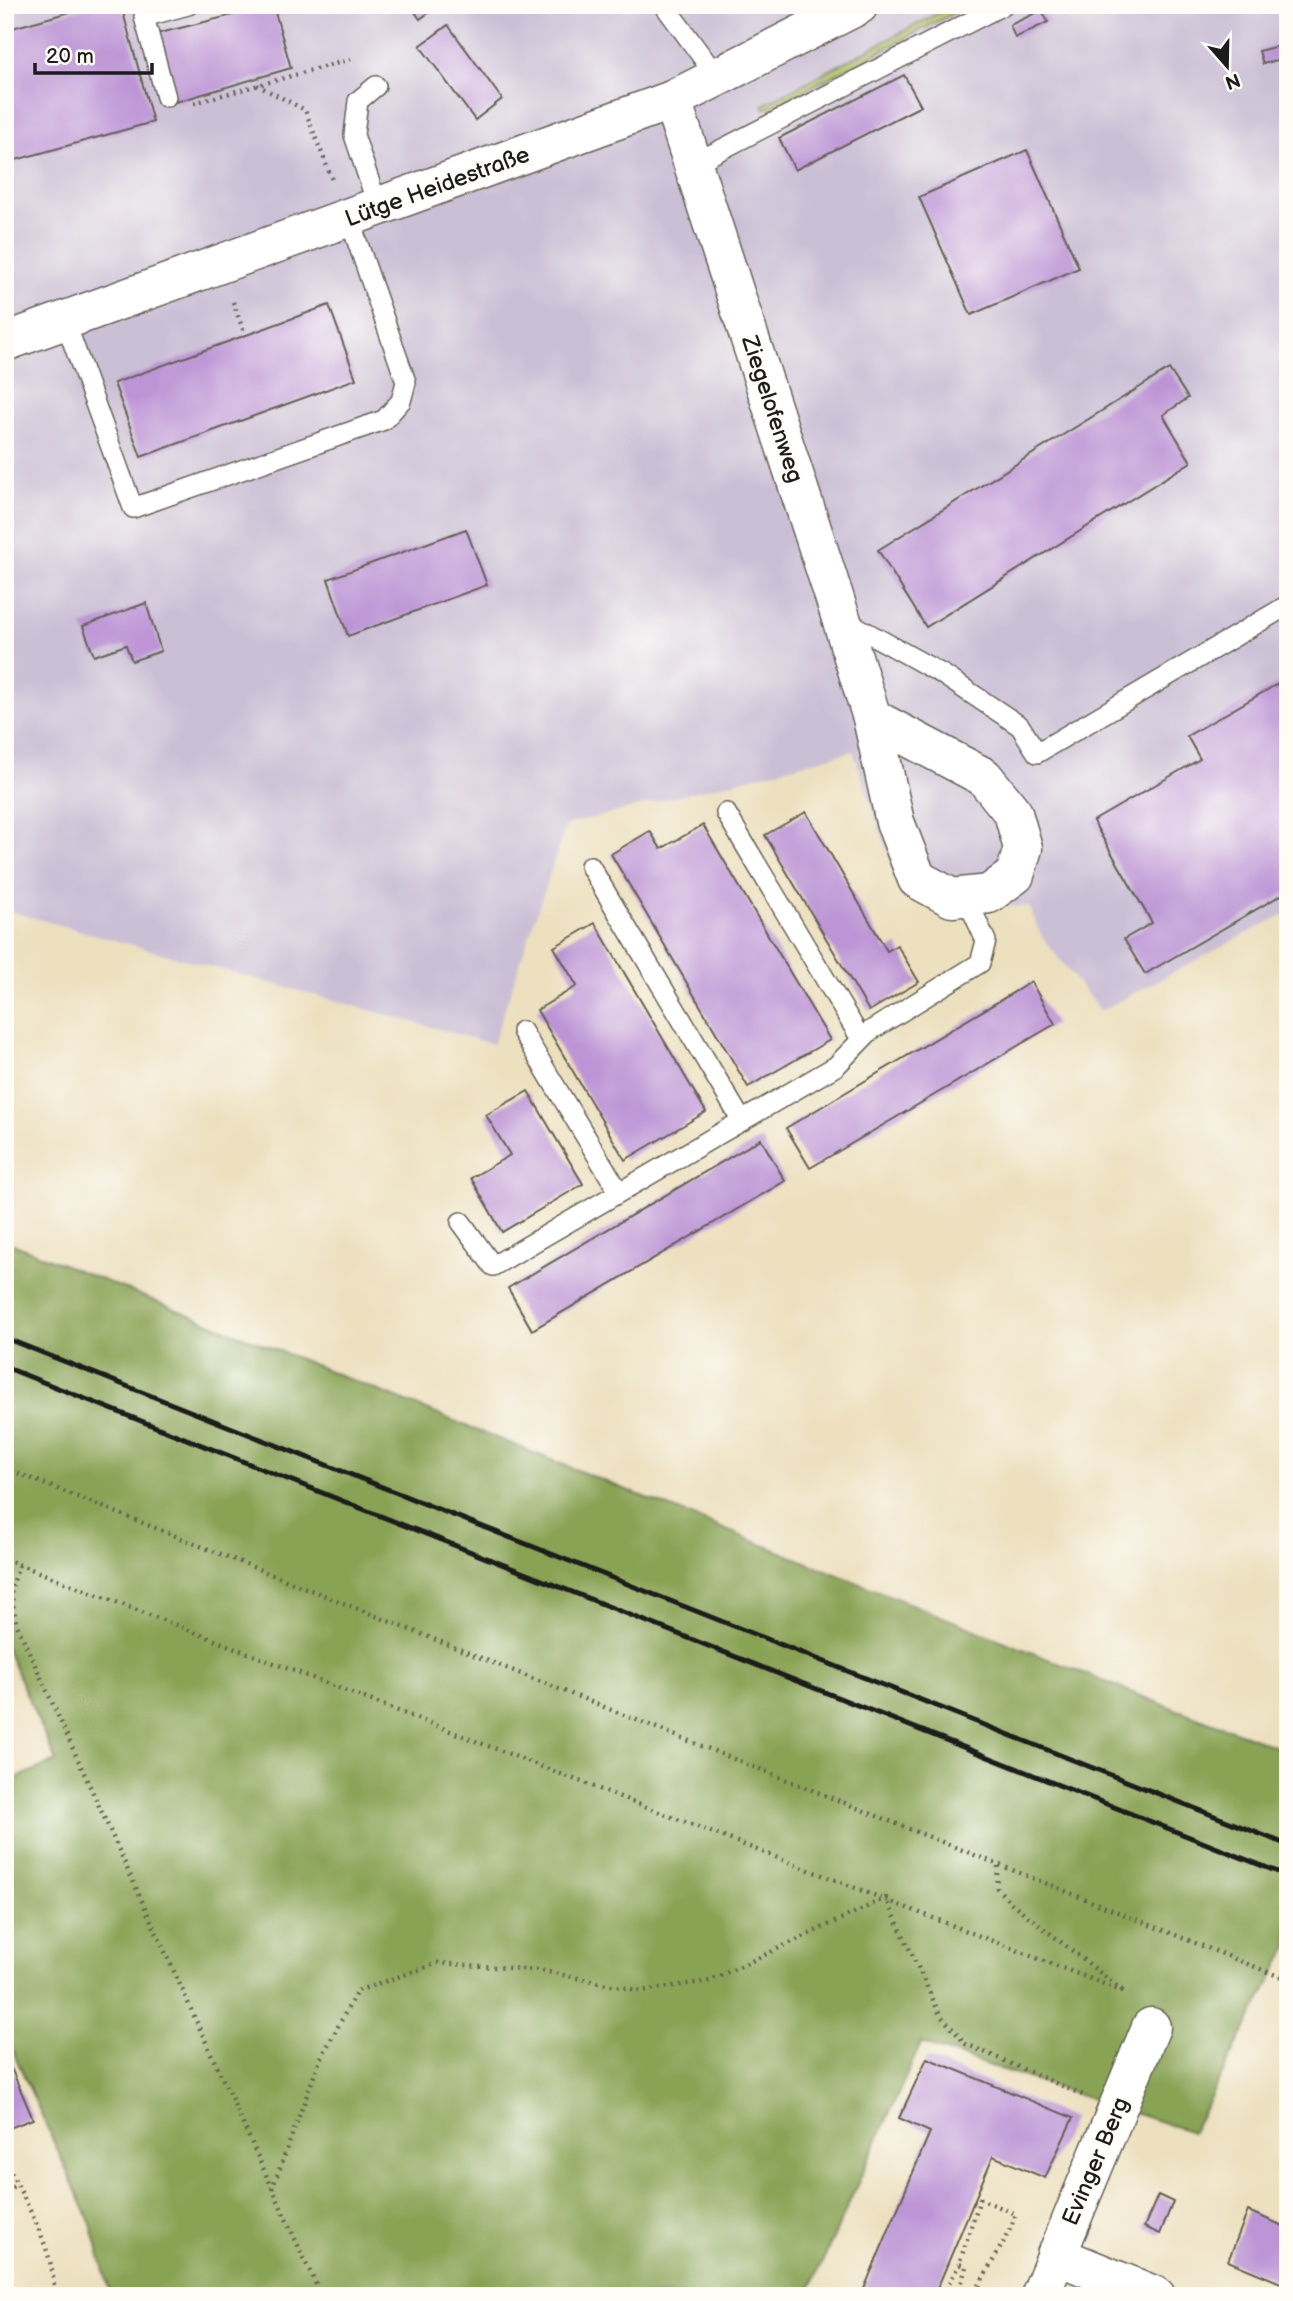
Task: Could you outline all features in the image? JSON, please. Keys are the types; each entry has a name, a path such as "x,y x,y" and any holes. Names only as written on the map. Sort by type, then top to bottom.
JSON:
{"street":[{"name":"Lütge Heidestraße","path":"5,342 65,321 355,206 672,100 859,5"},
{"name":"Ziegelofenweg","path":"672,100 872,718 895,822 917,879 951,898 966,897"},
{"path":"872,718 984,777 1013,813 1023,848 1015,875 989,894 966,897"},
{"name":"Evinger Berg","path":"1040,2296 1151,2027"},
{"path":"1056,2255 1156,2296"}],"lane":[{"path":"166,97 144,17 188,5"},
{"path":"664,5 718,77"},
{"path":"693,164 1003,5"},
{"path":"65,321 133,508 384,420 401,401 406,382 355,206 354,135 358,101 376,86"},
{"path":"841,618 942,674 1020,726 1037,753 1288,605"},
{"path":"726,813 861,1039"},
{"path":"590,866 742,1121"},
{"path":"461,1222 493,1266 836,1066 870,1031 980,963 986,941 966,897"},
{"path":"522,1031 619,1192"}],"path":[{"path":"166,97 170,109 352,59"},
{"path":"257,85 305,110 355,206"},
{"path":"233,302 245,335"},
{"path":"5,1468 1288,1980"},
{"path":"5,1559 1127,1993"},
{"path":"19,1565 11,1590 16,1623 321,2296"},
{"path":"998,1866 997,1888 1009,1901 1127,1993 1148,2016 1151,2027"},
{"path":"886,1898 940,2015 966,2044 1116,2110"},
{"path":"272,2189 320,2060 357,1991 438,1963 539,1970 641,1991 709,1981 886,1898"},
{"path":"5,2160 41,2239 55,2279 54,2296"},
{"path":"5,2190 17,2185"},
{"path":"943,2296 959,2264 980,2199 1016,2214 1008,2234 973,2296"},
{"path":"958,2296 966,2267 959,2264"}],"shaded area":[{"path":"5,5 1288,5 1288,912 1100,1011 1042,937 1029,907 903,898 853,751 566,825 493,1044 5,910"}],"green space":[{"path":"954,5 969,5 765,109 763,105"},
{"path":"5,1241 1143,1697 1288,1751 1288,1947 1192,2132 921,2043 807,2296 111,2296 91,2224 5,2034 5,1783 56,1761 5,1646"}],"building":[{"path":"95,5 121,5 153,122 5,163 5,30"},
{"path":"273,5 291,68 176,102 156,34"},
{"path":"410,5 439,5 420,19"},
{"path":"1042,10 1048,22 1015,38 1010,25"},
{"path":"448,25 502,99 475,120 420,46"},
{"path":"1288,43 1288,57 1263,64 1259,51"},
{"path":"904,75 921,106 795,170 779,138"},
{"path":"1027,150 1079,268 971,315 919,197"},
{"path":"329,305 356,379 141,457 114,383"},
{"path":"1169,369 1188,398 1163,415 1191,462 926,627 878,550"},
{"path":"466,529 487,585 348,636 328,579"},
{"path":"146,603 161,651 132,661 126,645 94,656 83,626"},
{"path":"1288,678 1288,891 1145,974 1124,939 1152,923 1093,821 1200,759 1187,736"},
{"path":"806,812 887,951 897,945 919,982 869,1011 765,835"},
{"path":"703,825 830,1040 748,1087 611,854 650,831 661,849"},
{"path":"595,923 706,1112 625,1160 537,1010 577,986 554,947"},
{"path":"1031,982 1055,1024 810,1168 786,1128"},
{"path":"528,1091 583,1184 502,1232 471,1178 510,1155 486,1115"},
{"path":"761,1139 785,1181 532,1330 508,1288"},
{"path":"5,2054 33,2119 7,2129 5,2125"},
{"path":"927,2058 1073,2118 1045,2178 993,2156 934,2296 861,2296 930,2132 899,2118"},
{"path":"1158,2195 1173,2202 1160,2234 1144,2227"},
{"path":"1248,2211 1288,2228 1288,2286 1228,2261"}],"railway":[{"path":"5,1338 1288,1845"},
{"path":"5,1367 1288,1876"}]}
